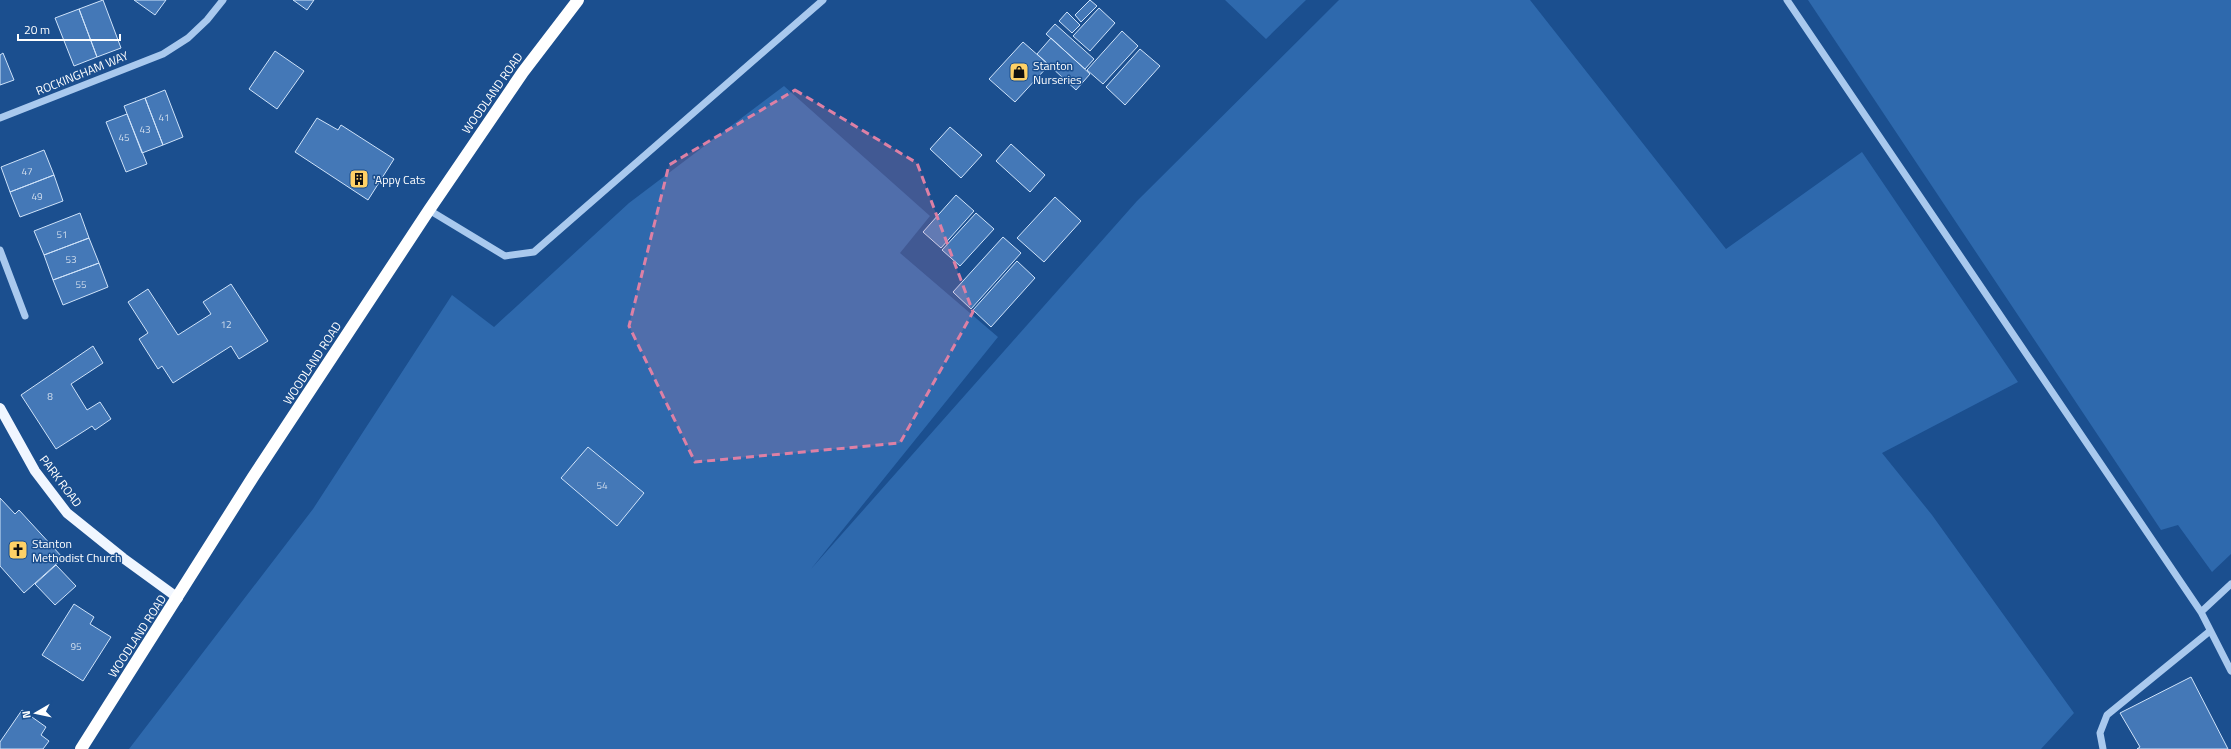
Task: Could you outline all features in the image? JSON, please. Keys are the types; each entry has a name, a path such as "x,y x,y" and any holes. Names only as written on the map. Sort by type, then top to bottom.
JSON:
{"highway":[{"name":"WOODLAND ROAD","path":"81,749 178,598 253,477 430,210 522,72 578,0"}],"main road":[{"name":"PARK ROAD","path":"0,408 35,471 68,513 123,558 178,598"}],"street":[{"name":"ROCKINGHAM WAY","path":"0,118 163,54 188,38 207,20 223,0"},
{"path":"430,210 505,256 534,252 823,0"},
{"path":"1787,0 2201,612 2231,671"},
{"path":"0,250 25,316"},
{"path":"2201,612 2231,584"},
{"path":"2103,749 2100,733 2107,715 2210,631"}],"highlighted area":[{"path":"795,90 917,163 973,312 900,443 695,462 629,326 669,165"}],"shaded area":[{"path":"1225,0 1306,0 1266,39"},
{"path":"1339,0 1530,0 1726,249 1862,152 2018,382 1882,453 1932,515 2074,713 2041,749 129,749 313,509 452,295 494,327 629,203 784,86 930,216 900,253 998,337 811,569 1137,201"},
{"path":"1808,0 2231,0 2231,554 2212,572 2178,525 2161,530"}],"building":[{"path":"103,0 121,48 97,57 79,9"},
{"path":"134,0 166,0 155,15"},
{"path":"293,0 314,0 307,10"},
{"path":"1090,0 1097,6 1081,22 1075,15"},
{"path":"1099,8 1115,23 1090,51 1073,36"},
{"path":"79,9 97,57 74,66 55,18"},
{"path":"1067,12 1080,25 1072,33 1059,21"},
{"path":"1055,24 1094,59 1085,69 1046,34"},
{"path":"1122,31 1138,46 1103,84 1087,70"},
{"path":"1051,38 1090,74 1076,90 1037,54"},
{"name":"Stanton Nurseries","path":"1023,42 1049,65 1015,102 989,79"},
{"path":"1140,49 1160,66 1125,105 1106,87"},
{"path":"275,51 304,71 277,109 249,89"},
{"path":"3,53 14,80 0,85 0,55"},
{"path":"165,90 183,137 163,145 145,98"},
{"path":"145,98 163,145 142,153 124,106"},
{"path":"127,114 147,164 126,172 106,122"},
{"name":"'Appy Cats","path":"317,118 338,130 341,125 394,159 368,200 295,152"},
{"path":"950,127 982,155 961,178 930,149"},
{"path":"1011,144 1045,175 1030,192 996,161"},
{"path":"44,150 54,175 10,192 1,167"},
{"path":"54,175 63,201 20,217 10,192"},
{"path":"956,195 974,211 941,248 923,232"},
{"path":"1055,197 1081,221 1044,262 1017,238"},
{"path":"80,213 89,238 44,255 34,231"},
{"path":"976,213 994,229 960,266 942,250"},
{"path":"1003,237 1021,253 971,309 953,292"},
{"path":"89,238 99,263 53,280 44,255"},
{"path":"1017,261 1035,278 991,327 973,310"},
{"path":"99,263 108,287 63,305 53,280"},
{"path":"231,284 268,341 239,359 231,346 173,383 162,366 158,369 139,339 148,333 128,302 148,289 178,335 211,314 203,302"},
{"path":"93,346 103,363 71,384 87,410 100,402 111,419 95,430 92,426 56,449 21,395"},
{"path":"588,447 644,493 617,526 561,478"},
{"path":"0,498 15,514 19,510 63,558 24,593 0,566"},
{"path":"56,565 76,586 55,605 35,584"},
{"path":"74,604 94,617 90,624 111,637 83,681 42,655"},
{"path":"2191,677 2228,749 2137,749 2140,747 2120,713"},
{"path":"22,710 46,727 41,735 49,741 43,749 0,749 0,742"}],"place":[{"name":"Stanton Nurseries","path":"1019,72"},
{"name":"'Appy Cats","path":"359,179"},
{"name":"Stanton Methodist Church","path":"18,550"}]}
